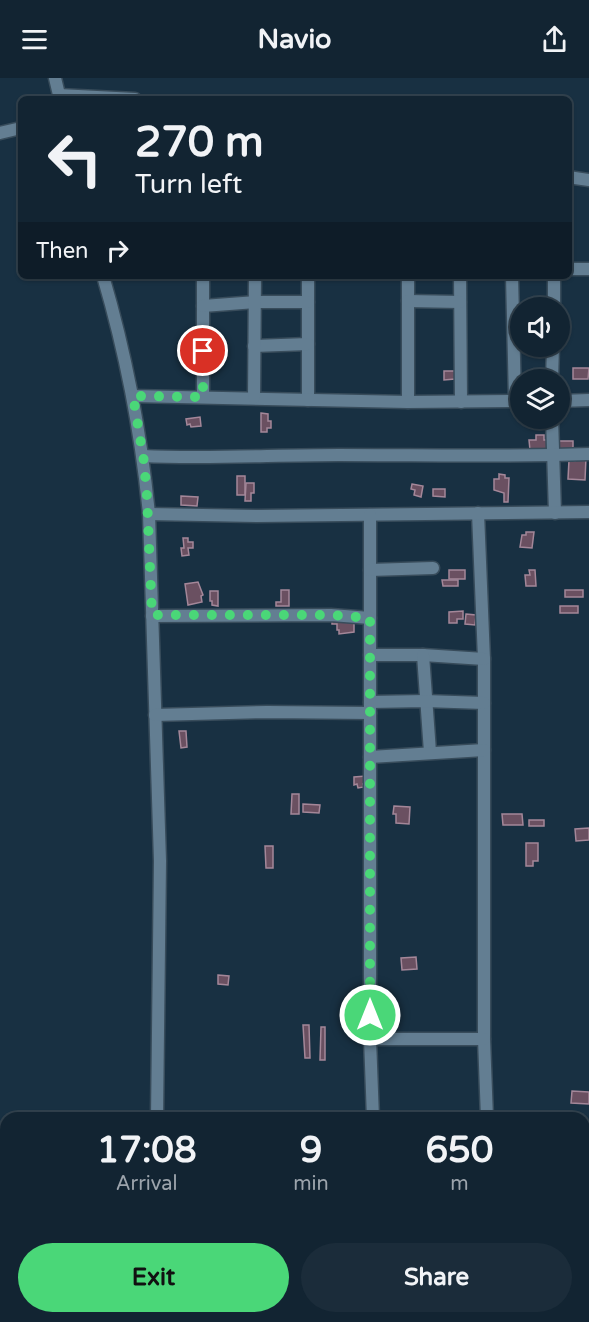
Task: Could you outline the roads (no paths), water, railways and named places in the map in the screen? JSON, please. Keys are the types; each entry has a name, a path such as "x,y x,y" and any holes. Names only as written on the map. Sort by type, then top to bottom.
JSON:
{"street":[{"path":"55,78 60,96"},
{"path":"0,133 18,129"},
{"path":"572,178 589,180"},
{"path":"572,269 589,269"},
{"path":"104,279 133,396 143,456 149,514 160,861 157,1112"},
{"path":"202,279 203,397"},
{"path":"254,398 255,279"},
{"path":"308,279 308,400"},
{"path":"408,279 408,402"},
{"path":"460,279 461,402"},
{"path":"512,279 516,369"},
{"path":"554,279 554,297"},
{"path":"408,301 460,302"},
{"path":"203,306 308,302"},
{"path":"255,346 308,344"},
{"path":"133,396 408,402 510,401"},
{"path":"570,401 589,400"},
{"path":"552,429 555,513"},
{"path":"143,456 589,454"},
{"path":"149,514 370,515 589,512"},
{"path":"478,513 484,659 484,1039 487,1112"},
{"path":"370,515 370,1039 373,1112"},
{"path":"370,570 433,568"},
{"path":"152,615 331,615 370,618"},
{"path":"370,655 423,655 484,659"},
{"path":"423,655 430,752"},
{"path":"155,716 370,708 425,700 484,703"},
{"path":"370,757 484,750"},
{"path":"370,1039 484,1039"}]}
